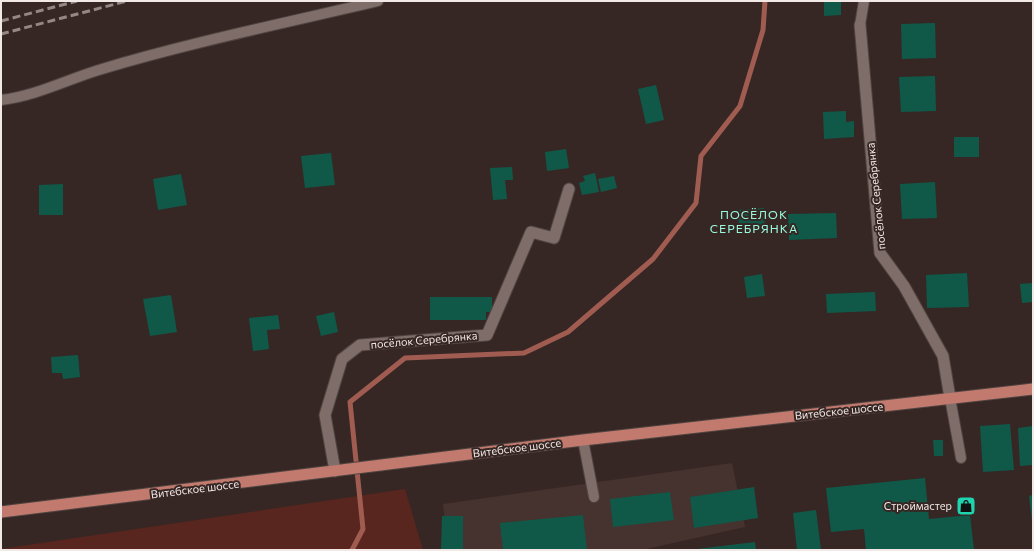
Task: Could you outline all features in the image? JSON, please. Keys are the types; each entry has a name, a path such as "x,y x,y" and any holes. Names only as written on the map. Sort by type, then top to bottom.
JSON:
{"main road":[{"name":"Витебское шоссе","path":"1,512 583,440 1033,389"}],"street":[{"name":"посёлок Серебрянка","path":"860,25 880,253 904,286 943,356 950,398"},
{"name":"посёлок Серебрянка","path":"335,471 324,415 342,359 360,345 487,335 530,232 554,238 569,189"}],"lane":[{"path":"1,100 23,97 101,69 213,40 378,1"},
{"path":"860,25 864,1"},
{"path":"950,398 961,458"},
{"path":"583,440 594,497"}],"shaded area":[{"path":"732,463 745,527 642,550 448,550 443,504"},
{"path":"405,489 423,550 1,550 1,549"}],"building":[{"path":"824,1 841,1 841,15 824,16"},
{"path":"935,23 936,58 902,59 901,24"},
{"path":"935,76 936,111 901,112 899,77"},
{"path":"656,85 664,120 646,124 638,89"},
{"path":"846,111 846,122 854,121 854,137 824,139 823,112"},
{"path":"954,137 979,137 979,157 954,157"},
{"path":"566,149 569,168 547,171 545,152"},
{"path":"331,153 335,185 305,188 301,156"},
{"path":"512,167 513,180 505,180 507,199 493,200 490,168"},
{"path":"595,173 599,192 582,195 579,183 585,181 583,176"},
{"path":"181,174 187,205 158,210 153,179"},
{"path":"614,176 617,188 601,192 598,179"},
{"path":"935,182 937,218 902,219 900,184"},
{"path":"63,184 63,215 39,215 39,185"},
{"path":"764,208 765,229 739,231 738,210"},
{"path":"836,213 837,238 789,240 788,214"},
{"path":"967,273 969,307 927,308 926,275"},
{"path":"762,274 765,296 747,298 744,277"},
{"path":"1033,283 1033,302 1022,303 1020,284"},
{"path":"875,292 876,311 827,313 826,294"},
{"path":"171,295 177,332 150,336 143,299"},
{"path":"430,297 492,297 492,312 486,312 486,320 430,320"},
{"path":"334,312 338,332 321,336 316,316"},
{"path":"278,315 280,329 267,330 269,349 253,351 249,318"},
{"path":"78,355 80,377 63,379 62,373 52,373 51,357"},
{"path":"1010,424 1014,470 983,472 980,426"},
{"path":"1033,426 1033,465 1020,466 1018,428"},
{"path":"933,440 943,440 943,456 934,456"},
{"path":"925,478 929,519 970,515 974,550 866,550 864,529 831,532 826,488"},
{"path":"754,487 758,518 694,528 690,497"},
{"path":"670,492 674,520 613,527 610,499"},
{"path":"1033,495 1033,521 1032,521 1029,496"},
{"path":"816,510 821,550 797,550 793,513"},
{"path":"583,515 587,550 503,550 500,523"},
{"path":"442,516 463,516 463,550 441,550"},
{"path":"755,542 756,550 697,550 697,549"}],"waterway":[{"path":"352,550 363,529 350,402 405,358 524,353 568,332 653,259 696,203 701,156 740,106 763,30 765,1"}],"railway":[{"path":"1,21 77,1"},
{"path":"1,34 127,1"}],"place":[{"name":"Строймастер","path":"966,506"}],"district":[{"name":"ПОСЁЛОК СЕРЕБРЯНКА","path":"754,222"}]}
